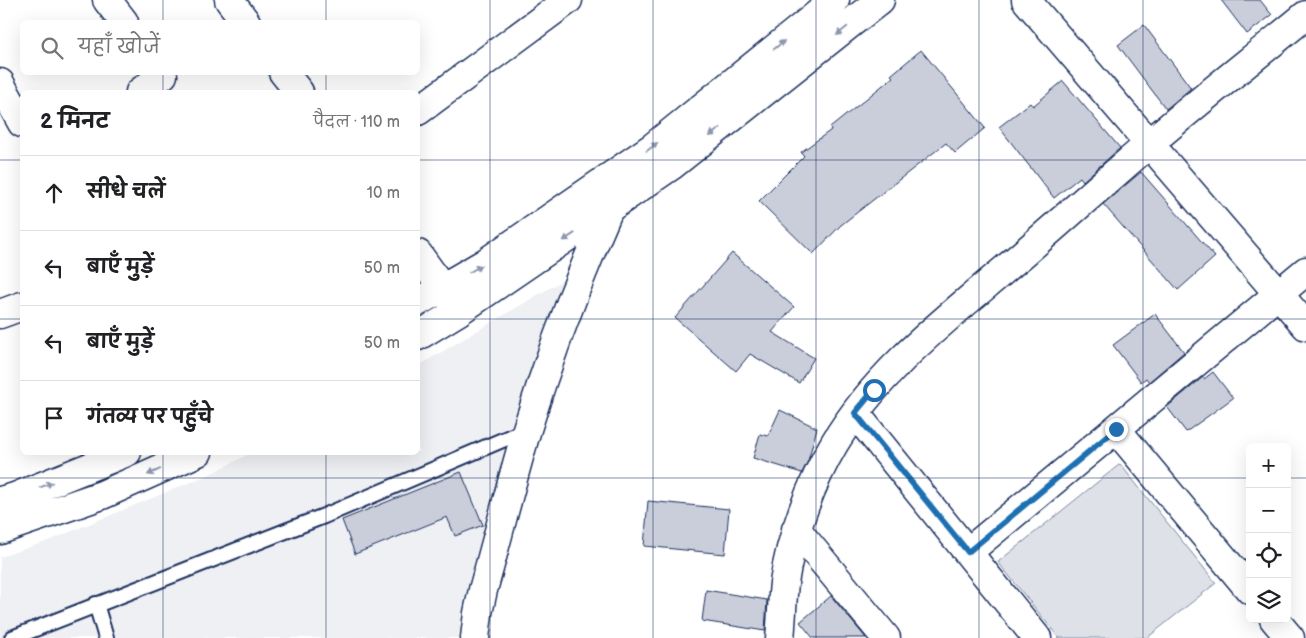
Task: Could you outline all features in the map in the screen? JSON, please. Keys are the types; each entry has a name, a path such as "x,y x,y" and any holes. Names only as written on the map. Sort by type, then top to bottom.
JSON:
{"street":[{"path":"107,0 122,20"},
{"path":"229,0 244,20"},
{"path":"420,110 568,0"},
{"path":"420,301 485,263 653,147 836,0"},
{"path":"420,335 459,311 671,166 880,0"},
{"path":"1026,0 1306,326"},
{"path":"780,638 784,582 796,529 821,469 834,444 855,413 902,359 949,316 1149,144 1306,15"},
{"path":"285,75 296,90"},
{"path":"144,90 167,80"},
{"path":"0,83 20,118"},
{"path":"475,638 483,590 527,430 549,361 591,249 627,165"},
{"path":"420,257 459,311"},
{"path":"968,552 1306,271"},
{"path":"0,314 20,307"},
{"path":"855,413 1038,638"},
{"path":"1116,429 1246,585"},
{"path":"0,501 15,497 100,458 114,455"},
{"path":"0,530 102,495 191,455"},
{"path":"796,529 886,638"},
{"path":"1277,623 1290,638"}],"lane":[{"path":"12,638 324,516 527,430"},
{"path":"96,604 106,638"}],"shaded area":[{"path":"568,277 520,426 460,638 0,638 0,557 48,541 208,475 247,455 420,455 420,365"},
{"path":"1120,464 1216,583 1147,638 1059,638 998,562"}],"building":[{"path":"1221,0 1260,0 1272,15 1247,34"},
{"path":"1144,25 1191,88 1166,109 1118,45"},
{"path":"921,50 985,128 955,153 946,143 841,225 813,254 759,201 804,156 801,152 831,130 830,128 893,77 891,75"},
{"path":"1063,81 1120,148 1083,181 1080,177 1054,198 999,127 1030,103 1033,106"},
{"path":"1141,172 1215,257 1178,290 1103,204"},
{"path":"732,253 794,307 772,332 814,358 799,383 750,354 736,371 675,318"},
{"path":"1155,314 1184,352 1149,382 1146,378 1141,382 1113,345"},
{"path":"1213,372 1233,398 1186,432 1167,407 1203,377 1204,379"},
{"path":"780,410 817,428 808,461 802,473 753,458 760,434 768,436"},
{"path":"461,472 483,525 455,536 447,517 355,554 342,520"},
{"path":"648,501 729,509 725,554 644,546"},
{"path":"706,590 767,600 765,631 702,621"},
{"path":"831,596 866,638 813,638 800,622"}],"route":[{"path":"874,390 855,413 968,552 1116,429"}]}
